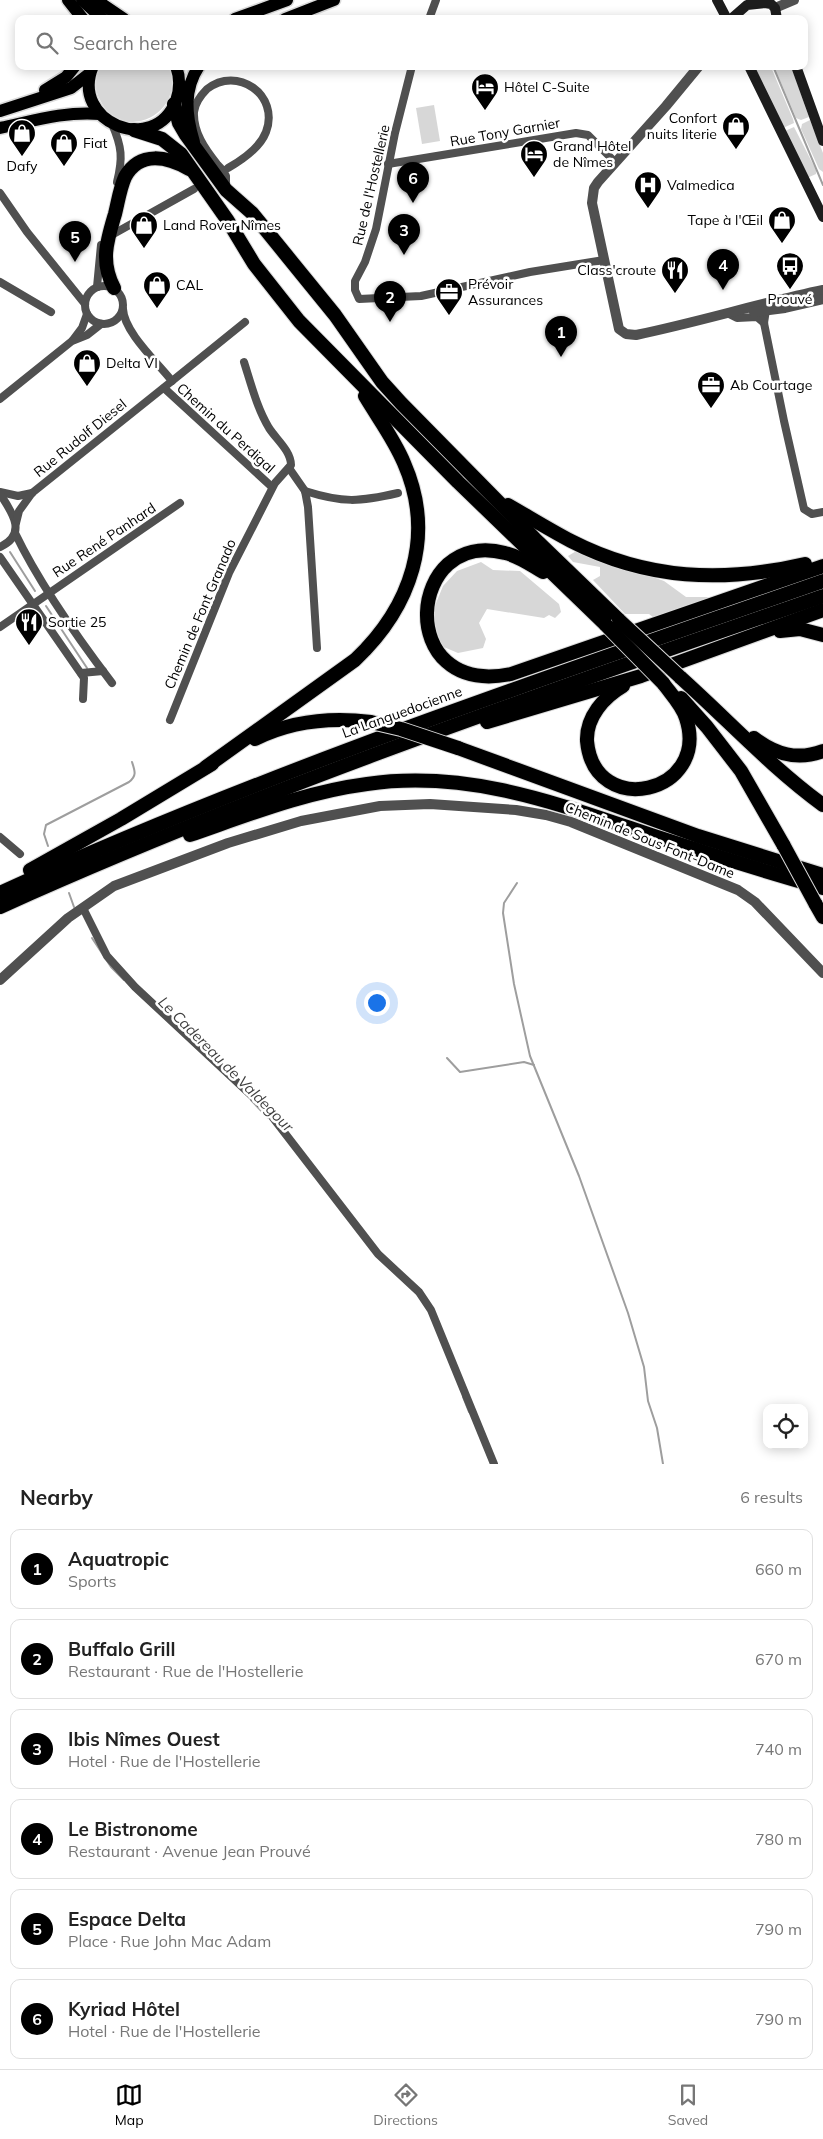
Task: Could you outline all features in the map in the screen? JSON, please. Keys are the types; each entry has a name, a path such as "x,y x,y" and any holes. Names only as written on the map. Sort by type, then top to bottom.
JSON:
{"highway":[{"path":"174,104 179,123 226,190 252,213 298,268 335,315 388,389 613,622 664,683 686,716 690,730 688,753 677,771 658,787 634,791 612,783 598,770 588,748 587,735 595,712 604,700 641,676"},
{"path":"134,130 154,135 171,145 194,171 254,264 299,321 451,476 565,585 680,677 723,716 759,753 823,805"},
{"path":"114,288 107,275 105,239 123,183 133,167 146,159 161,158 176,161 194,171"},
{"path":"206,768 355,660 389,623 407,588 414,566 418,540 418,513 414,491 396,447 349,372"},
{"path":"485,488 503,502 572,541 608,557 646,569 678,574 737,576 785,569 823,560"},
{"path":"565,585 523,560 504,552 485,551 465,555 445,568 430,589 426,615 429,634 437,651 459,670 482,677 501,676 529,669 823,566"},
{"name":"La Languedocienne","path":"0,893 104,846 340,752 823,581"},
{"path":"0,907 152,841 391,748 823,596"},
{"path":"391,748 515,714 641,676 757,636 823,610"},
{"path":"757,636 800,629 823,635"},
{"path":"664,683 684,700 726,750 750,786 823,917"},
{"path":"723,716 774,751 798,756 823,751"},
{"path":"0,887 121,820 258,738 292,725 336,719 371,722 401,729 698,836 823,875"},
{"path":"152,841 190,835 281,803 331,790 369,783 448,782 499,788 551,801 738,863 823,888"}],"main road":[{"path":"96,0 118,15"},
{"path":"246,15 287,0"},
{"path":"260,15 299,0"},
{"path":"296,15 334,0"},
{"path":"717,0 726,15"},
{"path":"734,15 747,5 774,11"},
{"path":"75,7 94,15"},
{"path":"5,110 24,98 52,88 66,78 72,70"},
{"path":"5,110 71,88 91,70"},
{"path":"91,70 88,87 92,103 100,114 112,124 134,130 155,125 165,118 174,104 179,83 187,70"},
{"path":"177,70 179,83"},
{"path":"195,146 187,121 187,102 196,70"},
{"path":"751,70 823,217"},
{"path":"797,70 823,141"},
{"path":"0,128 78,113 100,114"}],"street":[{"path":"430,15 436,0"},
{"path":"774,11 794,0"},
{"name":"Rue de l'Hostellerie","path":"411,70 388,164 376,229 365,262 355,281 355,290 359,299 421,296 530,272 604,260"},
{"path":"696,70 666,106 614,162 594,188 592,194 592,203 619,329 626,334 636,335 727,315 783,298 823,290"},
{"path":"226,190 226,174 208,152 197,132 194,111 203,93 212,86 225,80 236,80 247,83 258,90 268,110 268,121 266,132 260,143 241,160 228,168"},
{"path":"85,304 93,289 122,156 112,124"},
{"name":"Rue Tony Garnier","path":"388,164 576,133 588,135 614,162"},
{"path":"105,239 194,189"},
{"path":"0,193 27,232 85,304 87,314 82,328 72,341 0,399"},
{"path":"0,282 52,312"},
{"path":"72,286 93,289 108,286 114,288 122,297 123,316 130,330 172,380"},
{"path":"727,315 823,299"},
{"path":"72,341 87,335 101,324 112,322 121,314 123,309"},
{"path":"766,310 764,323 804,509 812,514 823,512"},
{"path":"87,314 101,324"},
{"path":"727,315 737,318 757,317 764,323"},
{"path":"112,322 130,330"},
{"name":"Rue Rudolf Diesel","path":"16,523 20,511 32,493 245,322"},
{"path":"244,362 258,404 269,428 288,455 291,461 289,468 305,492 308,507 316,648"},
{"name":"Chemin du Perdigal","path":"164,388 272,487"},
{"name":"Chemin de Font Granado","path":"170,720 229,572 272,487 289,468"},
{"path":"305,492 333,500 355,501 398,493"},
{"path":"0,493 18,496 32,493"},
{"path":"0,493 13,513 16,523 15,533 10,541 0,547"},
{"name":"Rue René Panhard","path":"0,627 180,503"},
{"path":"15,533 49,592 112,683"},
{"path":"0,557 84,678 83,699"},
{"path":"81,673 103,671"},
{"name":"Chemin de Sous Font-Dame","path":"0,980 68,918 114,886 228,843 301,821 380,806 430,804 516,810 546,815 571,822 738,890 755,902 823,973"},
{"path":"0,837 20,854"},
{"path":"83,908 107,956 135,986 267,1110 378,1254 419,1292 431,1310 494,1464"}],"shaded area":[{"path":"98,70 170,70 172,84 169,99 160,110 149,118 135,122 122,120 109,113 100,100 95,83"},
{"path":"755,70 772,70 794,123 783,128"},
{"path":"776,70 792,70 809,117 801,120 796,118"},
{"path":"434,105 440,141 422,144 416,108"},
{"path":"810,120 823,153 823,172 819,169 801,129 802,124"},
{"path":"794,127 816,170 816,174 807,178 785,131"},
{"path":"578,550 664,581 686,597 707,597 709,599 653,617 649,614 625,614 593,580 600,576 600,567 573,562 568,556"},
{"path":"481,562 493,570 520,571 559,604 561,612 555,618 549,615 544,618 487,609 479,623 486,639 483,648 458,653 439,645 432,613 443,586 457,571"}],"waterway":[{"path":"775,70 823,185"},
{"path":"10,552 35,591"},
{"path":"46,606 87,668"},
{"name":"Le Cadereau de Valdegour","path":"48,846 44,834 46,825 129,782 135,773 132,762"},
{"path":"517,883 504,903 503,913 514,984 530,1056 579,1176 628,1313 644,1367 648,1401 657,1428 663,1464"},
{"path":"69,893 74,907"},
{"name":"Le Cadereau de Valdegour","path":"92,938 111,967 124,980"},
{"path":"447,1058 460,1072 524,1062 534,1065"},
{"name":"Le Cadereau de Valdegour","path":"251,1100 268,1118"},
{"name":"Le Cadereau de Valdegour","path":"463,1397 469,1412"}],"place":[{"name":"Hôtel C-Suite","path":"485,111"},
{"name":"Confort nuits literie","path":"736,150"},
{"name":"Dafy","path":"22,157"},
{"name":"Fiat","path":"64,167"},
{"name":"Grand Hôtel de Nîmes","path":"534,178"},
{"name":"Kyriad Hôtel","path":"413,203"},
{"name":"Valmedica","path":"648,209"},
{"name":"Tape à l'Œil","path":"782,244"},
{"name":"Land Rover Nîmes","path":"144,249"},
{"name":"Ibis Nîmes Ouest","path":"404,255"},
{"name":"Espace Delta","path":"75,262"},
{"name":"Le Bistronome","path":"723,290"},
{"name":"Prouvé","path":"790,290"},
{"name":"Class'croute","path":"675,294"},
{"name":"CAL","path":"157,309"},
{"name":"Prévoir Assurances","path":"449,316"},
{"name":"Buffalo Grill","path":"390,322"},
{"name":"Aquatropic","path":"561,357"},
{"name":"Delta VI","path":"87,387"},
{"name":"Ab Courtage","path":"711,409"},
{"name":"Sortie 25","path":"29,646"}]}
